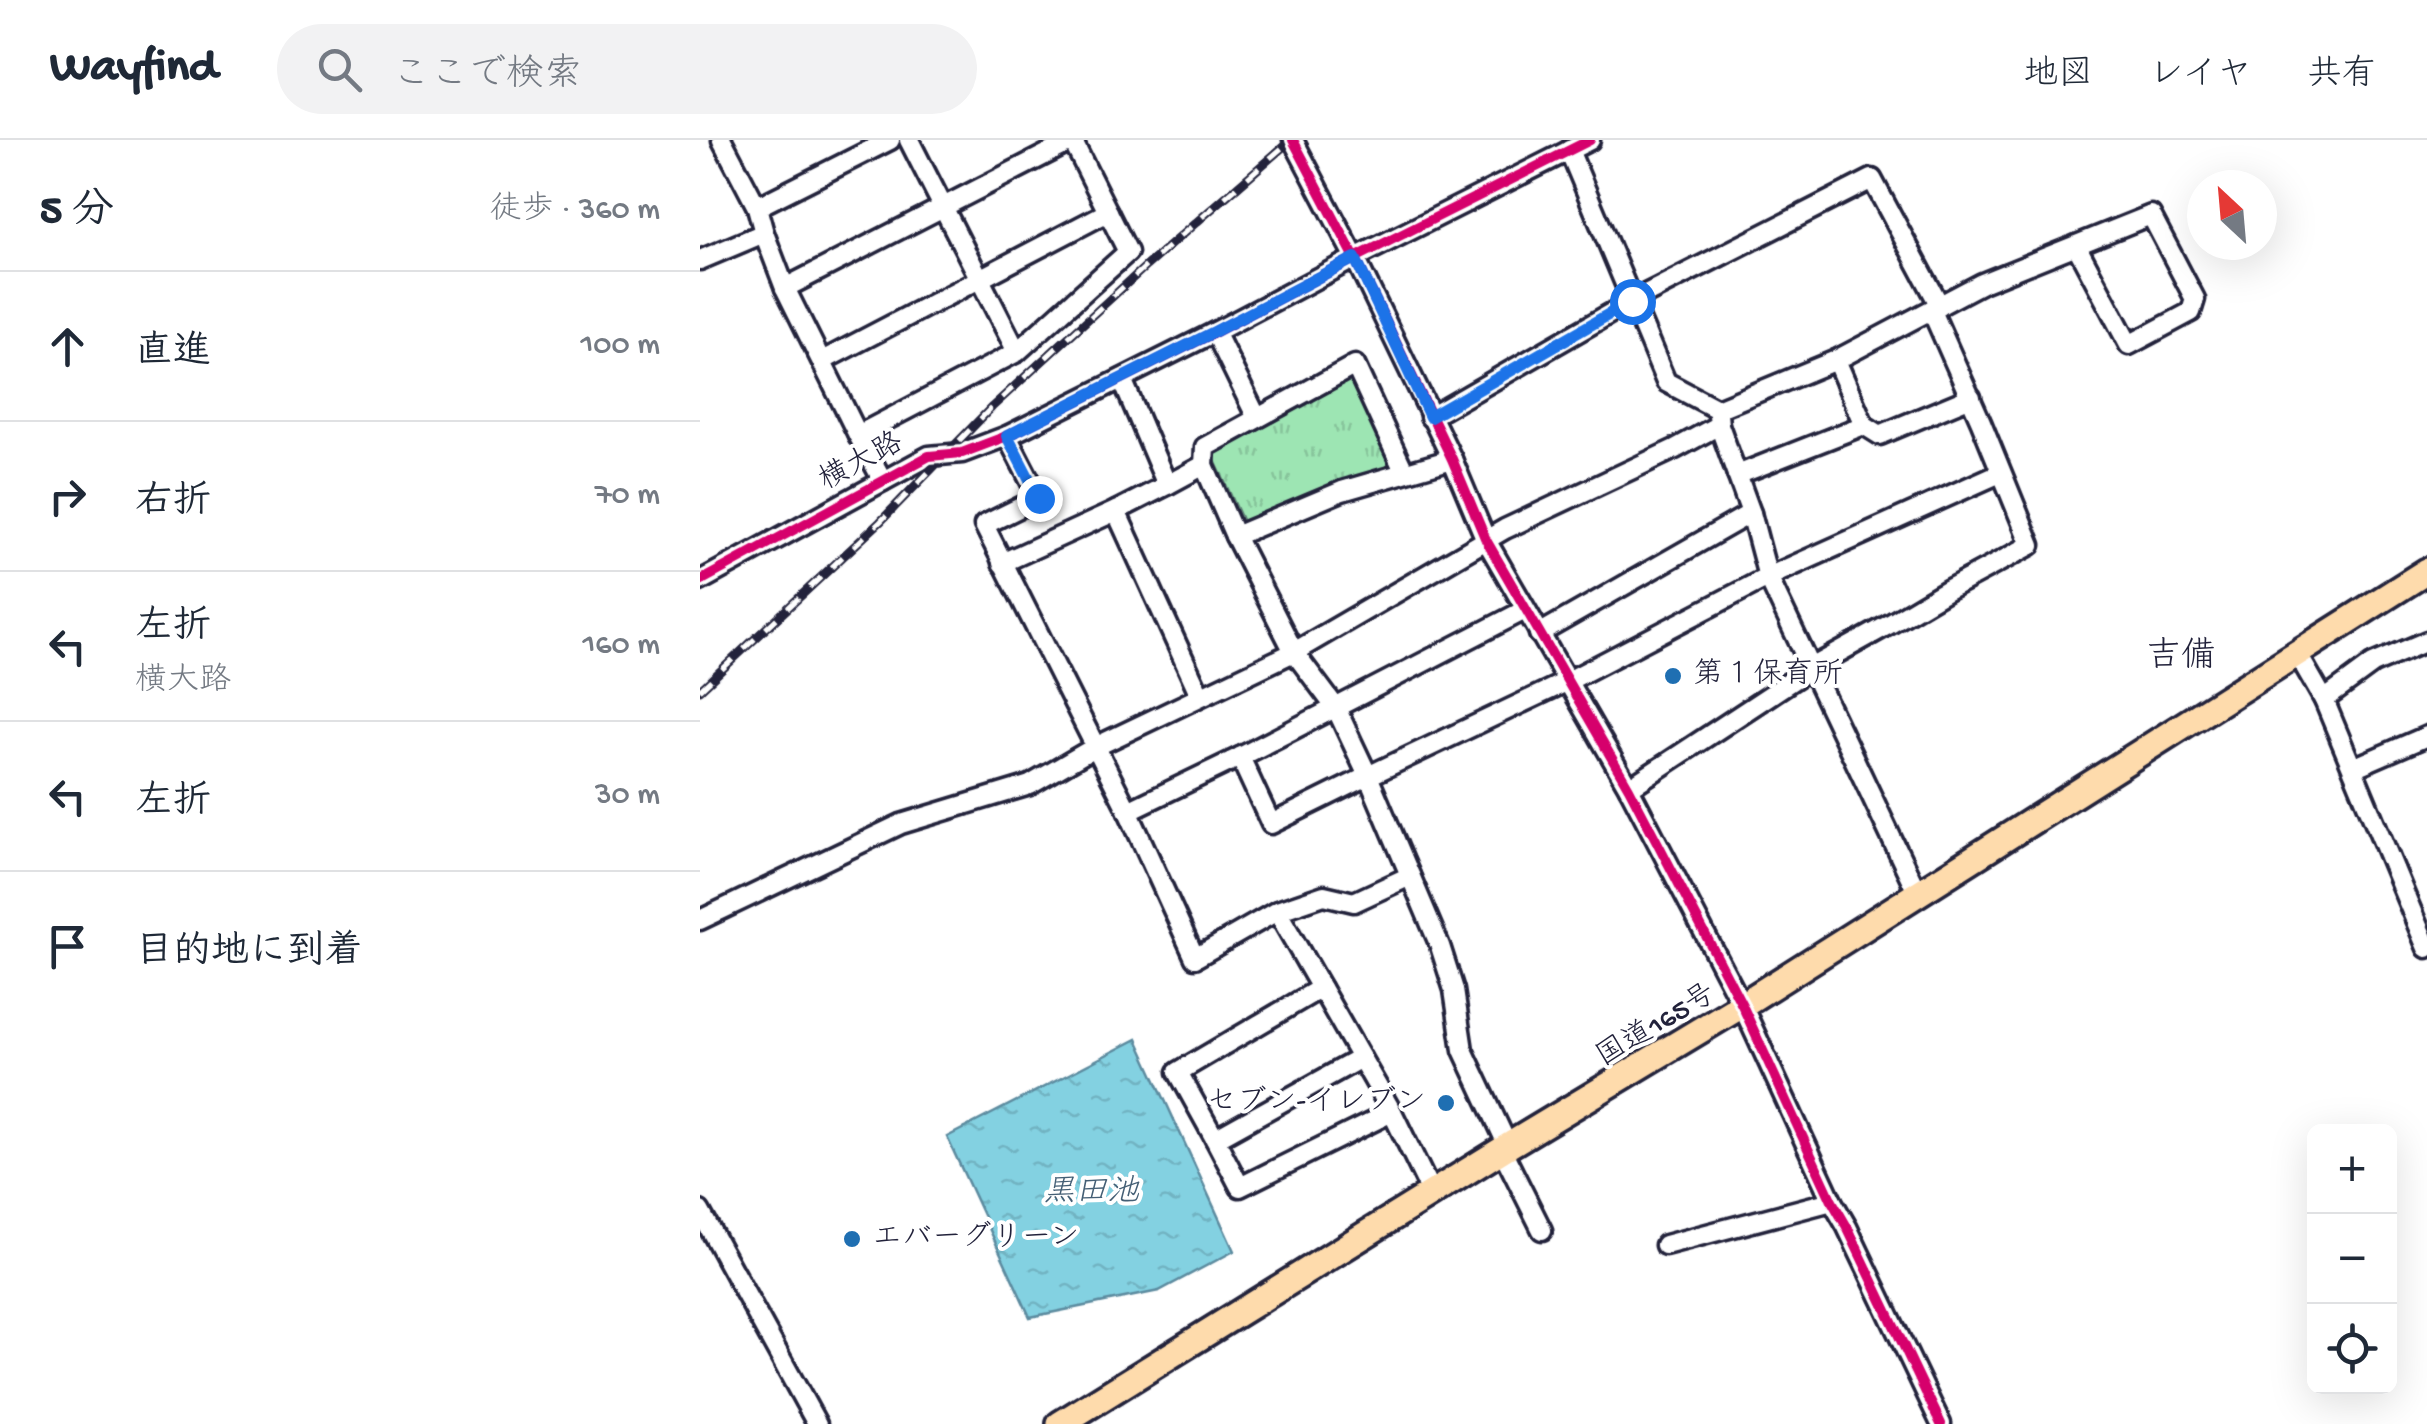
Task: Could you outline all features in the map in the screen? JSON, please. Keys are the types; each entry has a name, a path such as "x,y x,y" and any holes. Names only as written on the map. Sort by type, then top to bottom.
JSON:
{"highway":[{"name":"国道165号","path":"1060,1424 1742,1005 2427,571"}],"street":[{"path":"722,140 757,207 785,288 883,481"},
{"path":"757,207 890,140"},
{"path":"909,140 1017,352"},
{"path":"785,288 1073,140 1128,252 1017,352 858,435"},
{"path":"1293,140 1452,458 1486,540 1628,788 1742,1005 1941,1424"},
{"name":"横大路","path":"700,581 929,456 962,454 1007,436 1590,140"},
{"path":"1569,150 1666,382 1718,417 1752,512 1768,577 1918,892"},
{"path":"1430,417 1632,301 1872,178 1936,308 2031,545 1811,668 1628,788"},
{"path":"822,361 1108,212"},
{"path":"700,920 902,824 1030,785 1095,747 1294,652 1486,540 1982,283 2076,245 2152,215 2196,299 2190,312 2129,345 2076,245"},
{"path":"700,260 764,233"},
{"path":"1214,332 1257,418"},
{"path":"1836,360 1864,425 1880,435 1971,397"},
{"path":"1404,471 1355,366 1206,446 1204,465 1234,536 1294,652 1336,708 1368,776 1440,946 1454,990 1463,1050 1542,1230"},
{"path":"1122,378 1167,485"},
{"path":"1738,475 1864,425"},
{"path":"1007,436 1039,498 984,526 1128,811 1195,958 1277,911 1324,895 1354,902 1410,876"},
{"path":"1234,536 1342,490 1452,458"},
{"path":"1002,563 1204,465"},
{"path":"1240,757 1271,824 1566,682 1768,577 2000,472"},
{"path":"1116,511 1200,696"},
{"path":"1539,634 1752,512"},
{"path":"1128,811 1525,610"},
{"path":"2324,700 2373,664 2424,649"},
{"path":"2297,654 2324,700 2427,948"},
{"path":"2353,768 2427,736"},
{"path":"1277,911 1392,1112 1432,1194"},
{"path":"1321,988 1178,1072 1240,1187 1392,1112"},
{"path":"1214,1139 1361,1058"},
{"path":"1665,1245 1832,1201"},
{"path":"700,1211 818,1424"}],"green space":[{"path":"1353,374 1397,466 1244,524 1212,454 1214,449"}],"water":[{"name":"黒田池","path":"1137,1039 1234,1251 1159,1291 1030,1317 947,1137"}],"railway":[{"path":"700,690 880,522 992,407 1291,140"}],"cycle path":[{"path":"1293,140 1452,459 1486,540 1629,788 1742,1005 1941,1424"},
{"path":"700,581 929,456 962,453 1007,436 1590,140"}],"place":[{"name":"第１保育所","path":"1673,676"},
{"name":"セブン-イレブン","path":"1446,1103"},
{"name":"エバーグリーン","path":"852,1239"}],"district":[{"name":"吉備","path":"2181,658"}],"route":[{"path":"1039,498 1007,436 1355,258 1430,417 1632,301"}]}
